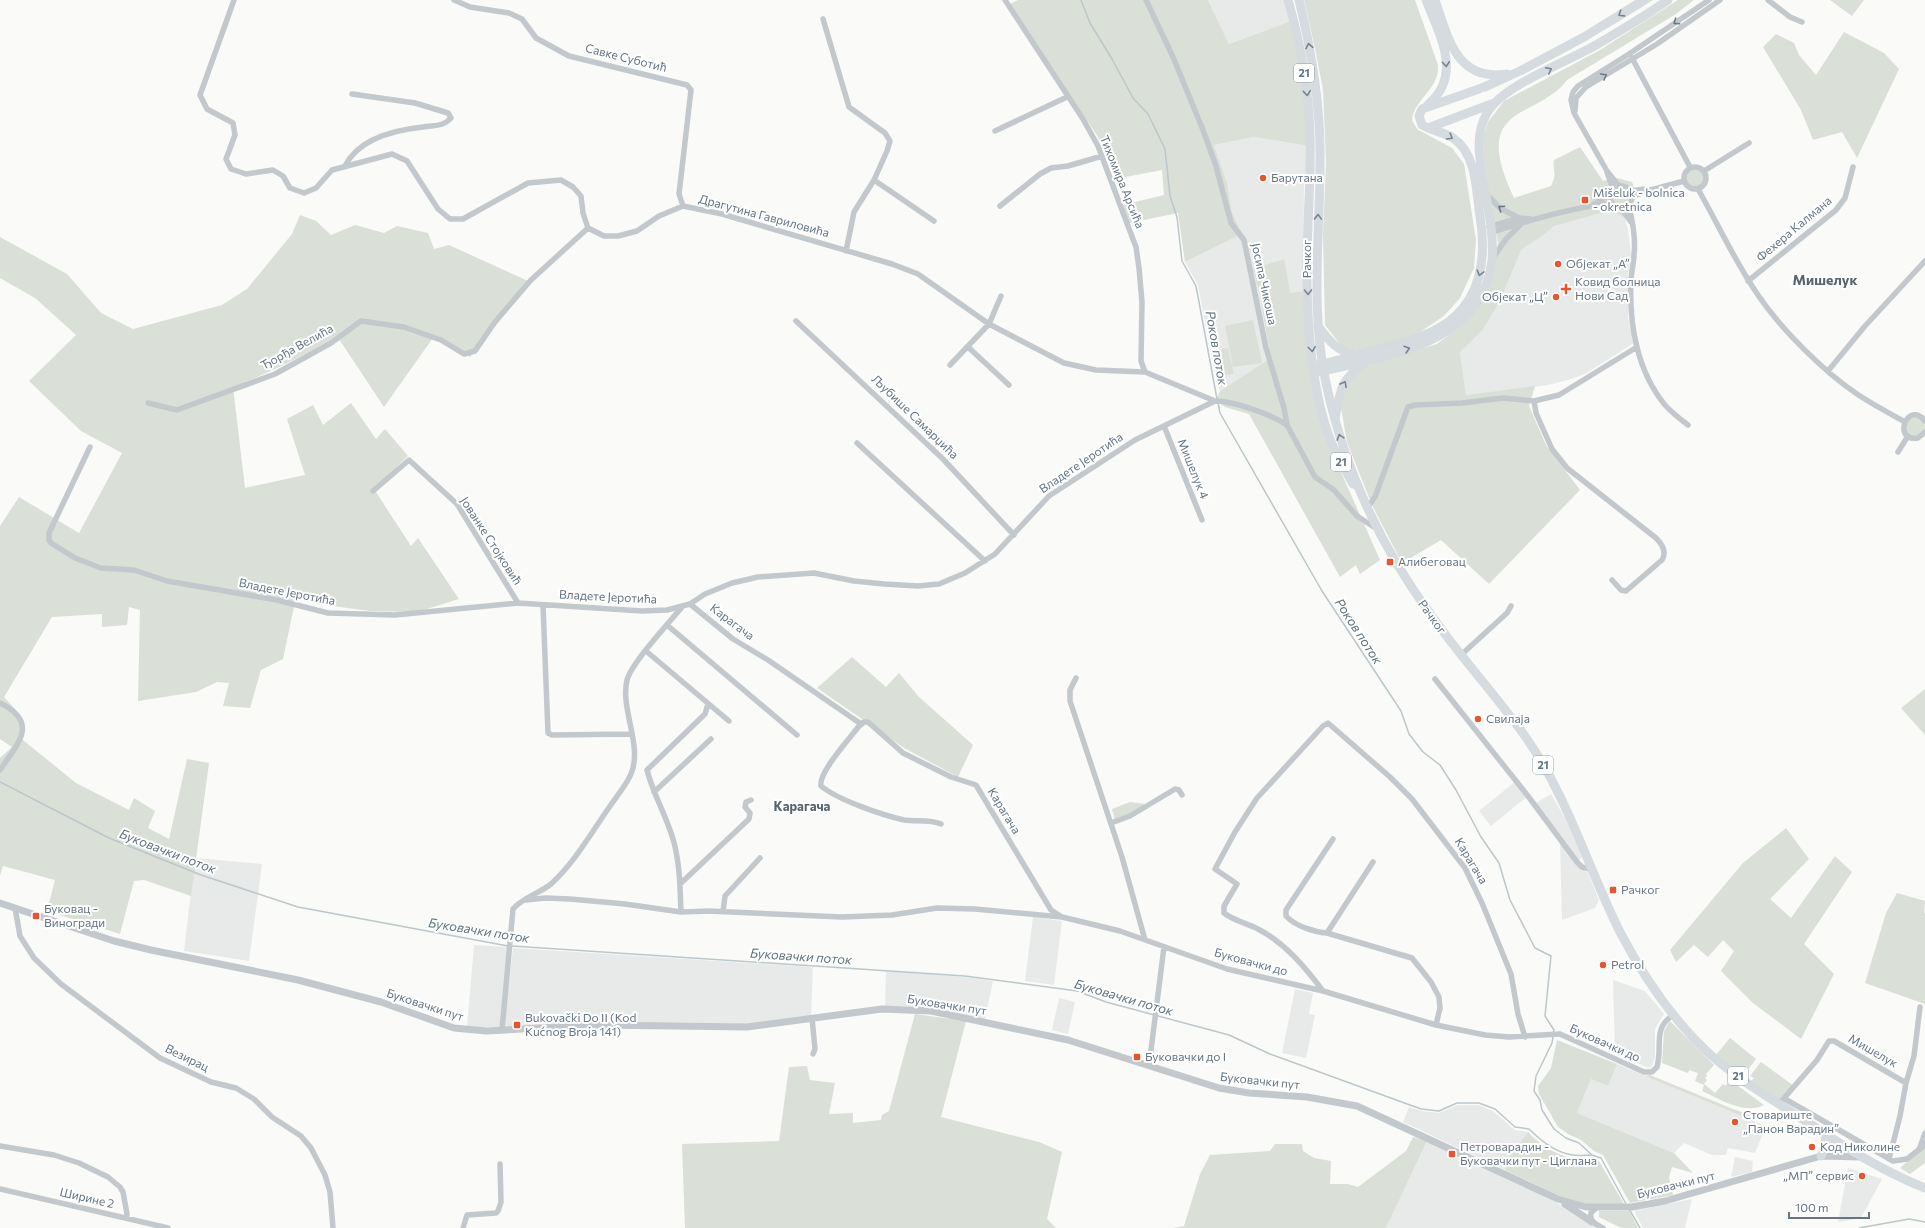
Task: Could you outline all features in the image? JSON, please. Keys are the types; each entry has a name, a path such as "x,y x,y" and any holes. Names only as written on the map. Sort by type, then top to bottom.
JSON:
{"main road":[{"name":"Рачког","path":"1288,0 1302,59 1309,113 1311,168 1307,246 1308,307 1332,443 1343,467 1406,580 1461,655 1529,742 1568,814 1615,921 1633,956 1649,983 1673,1015 1712,1055 1745,1081 1782,1101 1825,1134 1862,1157 1895,1175 1925,1188"},
{"name":"Рачког","path":"1298,0 1311,56 1320,130 1316,269 1319,368 1334,419 1367,508"},
{"path":"1319,368 1370,360 1423,344 1441,336 1456,325 1469,312 1481,295 1488,276 1492,260 1487,231 1469,157 1455,139 1421,124 1419,116 1421,111 1442,89 1447,67 1444,49 1426,0"},
{"path":"1435,0 1450,43 1455,54 1462,61 1478,72 1495,75 1520,71"},
{"path":"1426,106 1479,89 1520,71 1584,38 1644,0"},
{"path":"1319,368 1355,355 1417,338 1438,328 1453,317 1465,304 1477,283 1487,231 1486,195 1479,140 1484,118 1495,103 1514,88 1596,45 1668,0"},
{"path":"1428,128 1495,103"},
{"path":"1318,326 1337,348 1355,355"},
{"path":"1334,419 1338,398 1343,384 1355,370 1370,360"},
{"path":"1821,1156 1826,1145 1825,1134"}],"street":[{"path":"234,0 200,95 207,109 234,123 235,135 226,159 231,170 246,174 273,170 283,176 290,188 304,193 316,188 332,170 392,154 407,161 438,209 450,219 463,219 528,183 561,180 574,186 581,196 583,213 588,228"},
{"name":"Савке Суботић","path":"454,0 470,7 506,11 522,19 536,38 569,56 687,85 691,90 679,194 683,206"},
{"name":"Тихомира Арсића","path":"1005,0 1083,119 1102,156 1136,247 1142,302 1141,361 1145,372"},
{"name":"Јосипа Чикоша","path":"1146,0 1173,57 1203,130 1216,166 1231,223 1244,240 1266,348 1284,408 1286,425 1315,477 1334,490 1357,516 1377,529"},
{"path":"1647,191 1631,191 1626,187 1618,185 1607,171 1576,115 1571,100 1573,92 1578,86 1629,54 1709,0"},
{"path":"1576,115 1575,106 1579,93 1586,87 1632,60 1720,0"},
{"path":"1768,0 1790,17 1802,22"},
{"path":"823,19 849,107 885,133 890,141 888,151 874,180 854,212 846,250"},
{"path":"1629,54 1690,167"},
{"path":"345,166 349,158 364,144 376,138 405,130 443,125 451,118 448,112 415,103 352,94"},
{"path":"995,131 1068,97"},
{"path":"1704,171 1749,143"},
{"path":"1000,206 1040,174 1051,168 1068,166 1102,156"},
{"path":"1690,167 1697,167 1704,171 1706,181 1698,189 1691,189 1684,180 1684,173 1690,167"},
{"name":"Фехера Калмана","path":"1748,280 1836,210 1845,198 1853,167"},
{"path":"1607,171 1611,192 1611,203"},
{"path":"874,180 909,205 934,220"},
{"path":"1632,197 1684,180"},
{"path":"1594,204 1618,185"},
{"path":"1698,189 1748,280 1765,305 1784,328 1828,370 1857,394 1905,422"},
{"path":"1631,191 1632,197 1629,205 1634,253 1630,305 1637,347 1642,366 1652,386 1666,407 1688,426"},
{"path":"1486,195 1500,208 1519,218 1531,219"},
{"path":"1487,231 1521,224 1531,219 1594,204 1611,203 1621,208 1631,222"},
{"path":"1621,208 1629,205"},
{"name":"Драгутина Гавриловића","path":"588,228 604,236 618,236 637,231 659,216 683,206 722,214 846,250 918,274 988,324 1064,363 1096,370 1145,372 1218,401 1254,411 1286,425"},
{"path":"1487,231 1519,218"},
{"path":"1492,260 1506,239 1521,224"},
{"name":"Ђорђа Велића","path":"148,403 177,410 275,374 331,343 361,320 404,327 441,340 464,354 475,351 495,322 531,280 588,228"},
{"path":"1828,370 1865,326 1925,261"},
{"path":"950,365 988,324 1001,296"},
{"name":"Љубише Самарџића","path":"796,321 943,459 1014,535"},
{"path":"968,347 1009,386"},
{"path":"1367,508 1375,498 1408,408 1415,405 1462,403 1503,398 1534,401 1559,395 1637,347"},
{"name":"Владете Јеротића","path":"90,447 48,537 51,543 75,558 101,568 134,570 167,581 277,600 328,613 395,615 518,603 642,611 667,610 690,604 705,594 732,583 758,578 814,573 854,581 918,586 939,584 954,579 985,561 1014,535 1032,513 1049,496 1134,440 1218,401"},
{"path":"1534,401 1536,413 1552,449 1567,468 1656,538 1663,547 1664,557 1662,560 1626,590 1621,590 1612,580"},
{"path":"1924,417 1914,415 1905,422 1904,430 1908,436 1918,438 1925,433"},
{"name":"Мишелук 4","path":"1164,426 1202,520"},
{"path":"1898,452 1908,436"},
{"path":"857,443 985,561"},
{"name":"Јованке Стојковић","path":"374,491 410,460 457,504 518,603"},
{"name":"Карагача","path":"690,604 733,639 768,660 861,724 868,722 903,753 951,778 976,786 1051,910 1062,917"},
{"path":"543,605 548,733 552,735 631,734"},
{"path":"1461,655 1507,614 1511,606"},
{"path":"502,1030 513,910 520,903 549,885 569,865 631,774 634,761 626,687 630,673 682,607"},
{"path":"667,625 797,735"},
{"path":"646,651 729,721"},
{"path":"1076,678 1070,690 1070,701 1122,857 1145,940"},
{"path":"1435,679 1528,796 1577,862 1582,867 1592,870"},
{"path":"0,703 11,709 21,719 24,728 22,738 0,770"},
{"path":"681,912 678,863 673,839 654,792 647,770 705,714 708,704"},
{"name":"Карагача","path":"1323,991 1303,966 1283,946 1258,928 1224,913 1224,906 1237,884 1216,871 1215,868 1246,814 1257,798 1322,726 1328,723 1412,798 1464,868 1482,903 1511,974 1518,1014 1525,1036"},
{"path":"861,724 832,760 821,780 821,786 844,800 904,820 933,821 941,824"},
{"path":"654,792 711,740"},
{"path":"1111,823 1130,816 1175,789 1179,790 1182,795"},
{"path":"680,884 749,819 750,813 745,807 746,802 751,800"},
{"path":"1333,839 1286,910 1286,914 1289,919 1317,932 1327,933 1412,958 1431,982 1439,997 1440,1008 1436,1025"},
{"path":"723,912 725,896 760,858"},
{"path":"1327,933 1373,862"},
{"name":"Буковачки до","path":"526,900 545,898 590,901 681,912 723,912 842,917 892,914 937,908 987,910 1062,917 1120,930 1227,969 1323,991 1436,1025 1494,1036 1560,1034 1644,1072 1652,1072 1655,1070 1658,1063 1661,1027 1664,1022 1673,1015"},
{"name":"Буковачки пут","path":"0,903 115,941 185,958 298,980 387,1004 454,1028 476,1031 596,1026 747,1027 882,1009 931,1011 1068,1040 1226,1089 1307,1097 1357,1106 1558,1199 1577,1205 1596,1208 1629,1208 1672,1200 1821,1156 1862,1157"},
{"name":"Везирац","path":"15,908 20,936 34,958 61,984 160,1058 211,1082 236,1088 254,1099 272,1118 301,1136 311,1148 325,1175 330,1192 333,1228"},
{"path":"1149,1066 1164,947"},
{"path":"1889,1159 1900,1116 1906,1083 1914,1056 1920,1007"},
{"path":"812,1018 815,1049 813,1054"},
{"name":"Мишелук","path":"1782,1101 1817,1060 1829,1041 1834,1041 1906,1083"},
{"path":"1782,1101 1893,1161 1903,1161 1925,1145"},
{"path":"1919,1150 1925,1133"},
{"path":"0,1146 54,1155 79,1163 108,1177 120,1187 123,1192 127,1214 126,1218"},
{"path":"463,1228 467,1215 496,1213 498,1211 501,1202 500,1164"},
{"name":"Ширине 2","path":"0,1189 168,1228"},
{"path":"1558,1199 1603,1228"},
{"path":"1592,1222 1590,1216 1596,1208"}],"shaded area":[{"path":"1018,0 1208,0 1229,44 1291,21 1302,57 1309,146 1254,137 1214,145 1227,183 1232,212 1242,234 1185,262 1178,213 1129,223 1123,205 1164,195 1162,170 1115,179 1098,137 1010,4"},
{"path":"1208,0 1284,0 1291,21 1229,44"},
{"path":"1304,0 1415,0 1438,65 1438,73 1435,81 1417,106 1412,120 1417,129 1452,148 1464,164 1476,240 1474,268 1460,298 1444,316 1417,334 1357,351 1343,348 1325,325 1323,234 1326,162 1323,90"},
{"path":"1649,0 1653,0 1633,13 1592,37 1529,71 1485,92 1485,90 1602,31"},
{"path":"1678,0 1694,0 1676,14 1567,80 1550,96 1523,111 1509,121 1503,129 1500,138 1499,148 1502,169 1514,198 1551,186 1554,174 1554,160 1580,147 1603,181 1617,178 1632,182 1637,196 1625,218 1611,210 1554,226 1521,250 1499,303 1481,332 1460,352 1466,395 1535,386 1529,406 1546,445 1580,490 1489,584 1441,540 1402,563 1372,505 1347,442 1341,408 1344,391 1362,368 1379,361 1437,344 1463,324 1480,304 1494,271 1498,243 1484,158 1483,138 1488,122 1504,101 1600,50"},
{"path":"1830,0 1864,0 1852,16"},
{"path":"1844,32 1884,53 1899,69 1857,158 1842,132 1813,140 1801,110 1763,47 1776,34 1794,43 1799,55 1816,75"},
{"path":"1254,137 1309,146 1304,185 1303,291 1291,293 1253,269 1272,358 1220,391 1214,369 1198,285 1185,262 1242,234 1232,212 1227,183 1214,145"},
{"path":"1695,168 1702,171 1705,178 1702,185 1695,188 1688,185 1685,178 1688,171"},
{"name":"Ковид болница Нови Сад","path":"1611,210 1625,218 1628,229 1631,254 1628,275 1628,318 1634,343 1585,374 1571,379 1548,385 1466,395 1460,352 1481,332 1521,250 1554,226"},
{"path":"300,215 316,221 331,235 355,225 384,233 397,226 428,233 434,249 449,245 528,281 470,357 435,335 384,407 337,336 286,364 233,387 245,488 305,475 287,419 313,405 323,425 351,403 376,439 385,429 408,456 374,489 411,546 418,538 459,599 417,612 370,611 325,605 296,597 283,659 261,670 250,708 223,706 229,683 217,682 196,692 138,701 140,610 129,607 127,625 102,627 102,614 52,617 4,697 15,709 22,727 18,736 76,783 129,810 134,798 155,811 148,828 169,839 187,759 209,763 191,896 144,880 134,881 120,934 47,911 55,880 3,866 0,876 0,758 12,747 0,739 0,526 19,497 79,533 122,453 81,431 29,381 76,335 35,298 0,278 0,237 67,274 101,313 133,329 222,305 247,289 292,234"},
{"path":"1284,259 1290,293 1303,291 1305,330 1328,443 1380,560 1360,574 1356,565 1340,577 1249,414 1225,407 1216,400 1220,391 1271,358 1260,297 1253,269"},
{"path":"1253,320 1262,363 1233,367 1225,326"},
{"path":"1228,348 1234,374 1220,376 1214,350"},
{"path":"1915,417 1922,420 1925,427 1922,434 1915,437 1908,434 1905,427 1908,420"},
{"path":"852,657 886,687 899,673 919,697 973,745 958,777 904,748 817,688"},
{"path":"1925,689 1925,735 1901,708"},
{"path":"1516,781 1528,796 1491,826 1479,811"},
{"path":"1551,794 1566,820 1582,857 1580,860 1578,860 1536,803"},
{"path":"1130,802 1145,804 1130,815 1115,820 1112,809"},
{"path":"1786,828 1809,859 1770,899 1791,918 1835,856 1852,872 1804,944 1834,974 1801,1039 1753,1003 1721,971 1734,951 1723,940 1708,957 1694,945 1676,962 1670,950 1743,863"},
{"path":"1560,842 1580,868 1588,873 1599,900 1595,908 1562,920"},
{"path":"195,858 262,864 249,961 184,951"},
{"path":"1897,893 1925,901 1925,1004 1865,983 1886,913"},
{"path":"1033,917 1062,921 1054,985 1025,981"},
{"path":"474,945 508,947 500,1027 467,1027"},
{"path":"513,948 813,967 811,1016 747,1024 504,1027"},
{"path":"886,971 965,977 993,981 985,1019 946,1010 885,1006"},
{"path":"1613,980 1645,991 1664,1014 1655,1029 1655,1057 1652,1066 1648,1068 1615,1053"},
{"path":"1295,989 1313,993 1309,1014 1315,1015 1306,1058 1282,1053"},
{"path":"1059,998 1075,1002 1068,1034 1052,1030"},
{"path":"915,1014 966,1021 941,1117 1039,1142 1062,1152 1047,1219 1056,1228 685,1228 682,1144 779,1141 789,1067 807,1066 810,1080 835,1083 829,1114 853,1113 853,1123 881,1120 882,1115 889,1111"},
{"path":"1670,1021 1714,1065 1706,1074 1707,1076 1705,1078 1707,1080 1704,1084 1715,1093 1723,1084 1725,1086 1730,1080 1764,1105 1756,1108 1748,1108 1724,1102 1702,1091 1704,1085 1695,1081 1698,1073 1689,1070 1688,1073 1662,1063 1664,1031"},
{"path":"1730,1038 1756,1059 1742,1078 1715,1056"},
{"path":"1557,1040 1617,1064 1608,1086 1591,1079 1577,1113 1674,1153 1693,1173 1672,1167 1669,1177 1673,1195 1630,1203 1603,1155 1594,1151 1581,1140 1558,1127 1539,1094 1538,1086 1551,1068"},
{"path":"1761,1062 1794,1086 1783,1098 1775,1102 1750,1082 1754,1078 1750,1076"},
{"path":"1617,1064 1766,1126 1755,1153 1728,1148 1726,1155 1712,1155 1684,1143 1674,1153 1577,1113 1591,1079 1608,1086"},
{"path":"1650,1075 1756,1117 1754,1121 1645,1076"},
{"path":"1458,1105 1479,1105 1493,1111 1515,1130 1528,1132 1509,1157 1505,1170 1403,1122 1409,1107 1421,1111 1439,1113"},
{"path":"1528,1132 1537,1141 1559,1154 1571,1158 1599,1161 1624,1204 1587,1204 1560,1196 1505,1170 1509,1157"},
{"path":"1413,1137 1427,1141 1386,1228 1173,1228 1184,1226 1200,1174 1210,1155 1270,1151 1275,1144 1302,1144 1303,1151 1314,1158 1331,1161 1330,1184 1348,1184 1358,1187 1406,1151"},
{"path":"1427,1141 1535,1192 1607,1228 1386,1228"},
{"path":"1925,1146 1925,1163 1910,1174 1900,1168"},
{"path":"1735,1157 1753,1161 1752,1172 1731,1177"},
{"path":"1848,1168 1882,1179 1861,1218 1838,1222"},
{"path":"1692,1199 1685,1228 1643,1228 1634,1211"},
{"path":"1599,1211 1629,1211 1638,1228 1621,1228 1599,1217"}],"waterway":[{"name":"Роков поток","path":"1081,0 1090,23 1133,98 1148,114 1165,149 1170,196 1177,217 1182,261 1196,286 1217,399"},
{"name":"Роков поток","path":"1218,403 1220,413 1322,591 1401,711 1409,734 1423,752 1440,765 1456,790 1481,837 1499,863 1510,900 1535,948 1551,956 1545,1016 1554,1030 1553,1033"},
{"name":"Буковачки поток","path":"0,782 109,838 201,875 298,907 508,946"},
{"name":"Буковачки поток","path":"512,946 965,976 1077,991 1106,1002 1229,1035 1270,1054 1421,1109 1439,1111 1457,1103 1479,1103 1495,1109 1515,1127 1529,1129 1543,1142 1560,1152 1575,1155 1592,1155"},
{"name":"Роков поток","path":"1553,1037 1552,1043 1536,1076 1534,1091 1540,1100 1542,1110 1554,1129 1566,1138 1579,1143 1592,1155 1601,1158 1626,1204"},
{"name":"Роков поток","path":"1629,1209 1640,1228"},
{"name":"Роков поток","path":"1859,1228 1909,1219 1925,1222"}],"place":[{"name":"Барутана","path":"1263,178"},
{"name":"Mišeluk - bolnica - okretnica","path":"1585,200"},
{"name":"Објекат „А”","path":"1558,264"},
{"name":"Ковид болница Нови Сад","path":"1566,289"},
{"name":"Објекат „Ц”","path":"1556,297"},
{"name":"Алибеговац","path":"1390,562"},
{"name":"Свилаја","path":"1478,719"},
{"name":"Рачког","path":"1613,890"},
{"name":"Буковац - Виногради","path":"36,916"},
{"name":"Petrol","path":"1603,965"},
{"name":"Bukovački Do II (Kod Kućnog Broja 141)","path":"517,1025"},
{"name":"Буковачки до I","path":"1137,1057"},
{"name":"Стовариште „Панон Варадин”","path":"1735,1122"},
{"name":"Код Николине","path":"1812,1147"},
{"name":"Петроварадин - Буковачки пут - Циглана","path":"1452,1154"},
{"name":"„МП” сервис","path":"1862,1176"}],"district":[{"name":"Мишелук","path":"1825,280"},
{"name":"Карагача","path":"802,806"}]}
